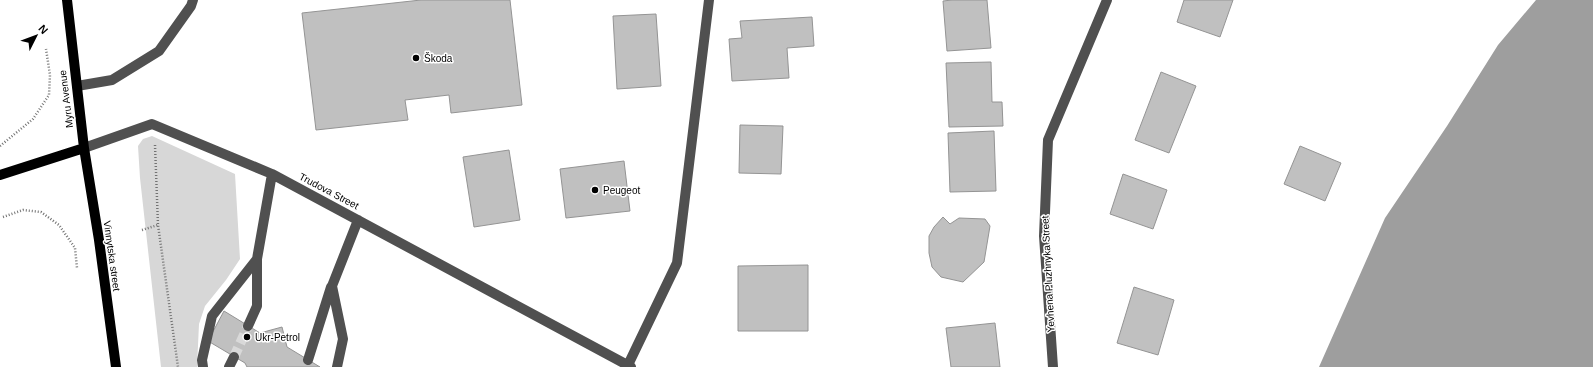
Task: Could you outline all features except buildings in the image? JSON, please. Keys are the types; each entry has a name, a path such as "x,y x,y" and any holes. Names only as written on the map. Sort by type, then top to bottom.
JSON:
{"main road":[{"name":"Myru Avenue","path":"67,0 84,148"},
{"name":"Trudova Street","path":"0,175 84,148"},
{"name":"Vinnytska street","path":"84,148 99,240 116,367"}],"street":[{"path":"629,366 678,263 709,0"},
{"name":"Yevhena Pluzhnyka Street","path":"1053,367 1044,236 1048,140 1107,0"},
{"path":"77,86 112,80 160,51 192,3"},
{"name":"Trudova Street","path":"84,148 152,124 272,174 629,366"},
{"path":"248,326 257,306 258,259 272,174"},
{"path":"308,360 332,286 358,220"},
{"path":"203,367 202,360 212,316 258,259"},
{"path":"332,286 343,339 337,367"},
{"path":"229,367 234,356"}],"path":[{"path":"0,146 33,120 48,95 50,75 46,49"},
{"path":"155,138 158,225 178,367"},
{"path":"3,217 23,210 41,212 59,225 75,248 77,268"},
{"path":"142,230 158,225"}],"shaded area":[{"path":"1536,0 1593,0 1593,367 1319,367 1385,218 1447,126 1498,45"},
{"path":"152,136 235,174 240,259 226,280 205,306 199,324 197,367 161,367 140,178 138,146 143,139"}],"tunnel":[{"path":"234,357 248,326"}],"place":[{"name":"Škoda","path":"416,58"},
{"name":"Peugeot","path":"595,190"},
{"name":"Ukr-Petrol","path":"247,337"}]}
